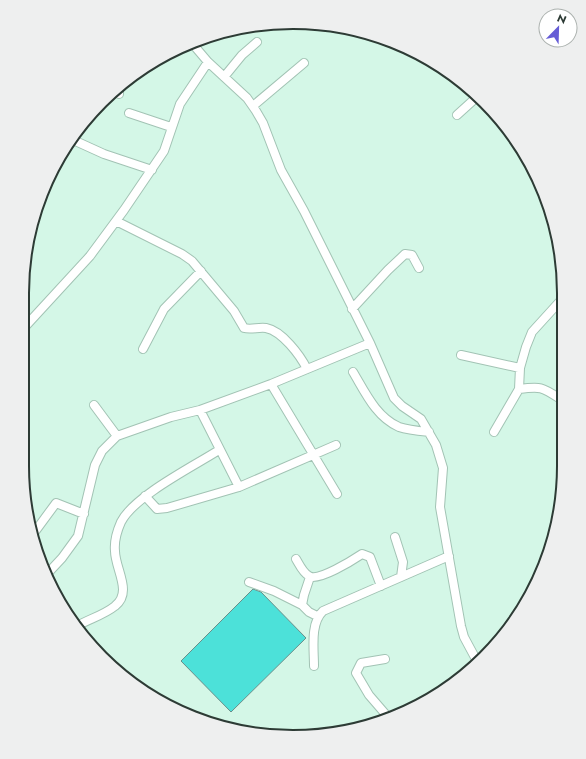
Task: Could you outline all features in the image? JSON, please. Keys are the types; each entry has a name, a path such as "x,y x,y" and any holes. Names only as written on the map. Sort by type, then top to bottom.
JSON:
{"street":[{"path":"224,77 242,55 257,42"},
{"path":"196,48 208,62 253,106 263,123 281,170 304,211 370,343 394,398 402,406 421,419 441,458 443,476 440,492 440,508 464,637 475,657"},
{"path":"29,322 90,256 152,170 164,151 180,104 208,62"},
{"path":"253,106 304,63"},
{"path":"457,115 473,100"},
{"path":"129,113 172,127"},
{"path":"77,142 104,154 152,170"},
{"path":"116,221 182,254 201,271 234,311 244,328 267,328 271,330 294,348 308,369"},
{"path":"352,309 405,254 412,254 418,268"},
{"path":"143,349 164,309 201,271"},
{"path":"494,432 519,389 520,368 532,332 557,304"},
{"path":"50,570 62,558 78,536 95,464 102,452 117,436 171,417 200,410 271,384 370,343"},
{"path":"461,355 520,368"},
{"path":"353,372 373,405 385,418 400,427 429,432"},
{"path":"271,384 337,494"},
{"path":"519,389 539,387 545,388 557,396"},
{"path":"94,405 117,436"},
{"path":"200,410 239,487"},
{"path":"145,496 153,507 160,509 239,487 312,454 336,445"},
{"path":"81,624 112,608 122,597 123,590 115,558 115,538 121,522 127,512 145,496 219,450"},
{"path":"37,529 56,503 84,514"},
{"path":"395,537 403,562 401,577"},
{"path":"310,577 335,570 362,554 366,554 370,557 381,586"},
{"path":"314,666 317,616 322,611 449,556"},
{"path":"296,559 310,577"},
{"path":"302,605 310,577"},
{"path":"248,582 274,591 302,605 309,612 317,616"},
{"path":"385,659 361,664 356,673 368,694 385,713"}],"building":[{"path":"253,589 261,592 306,638 231,712 181,661"}]}
